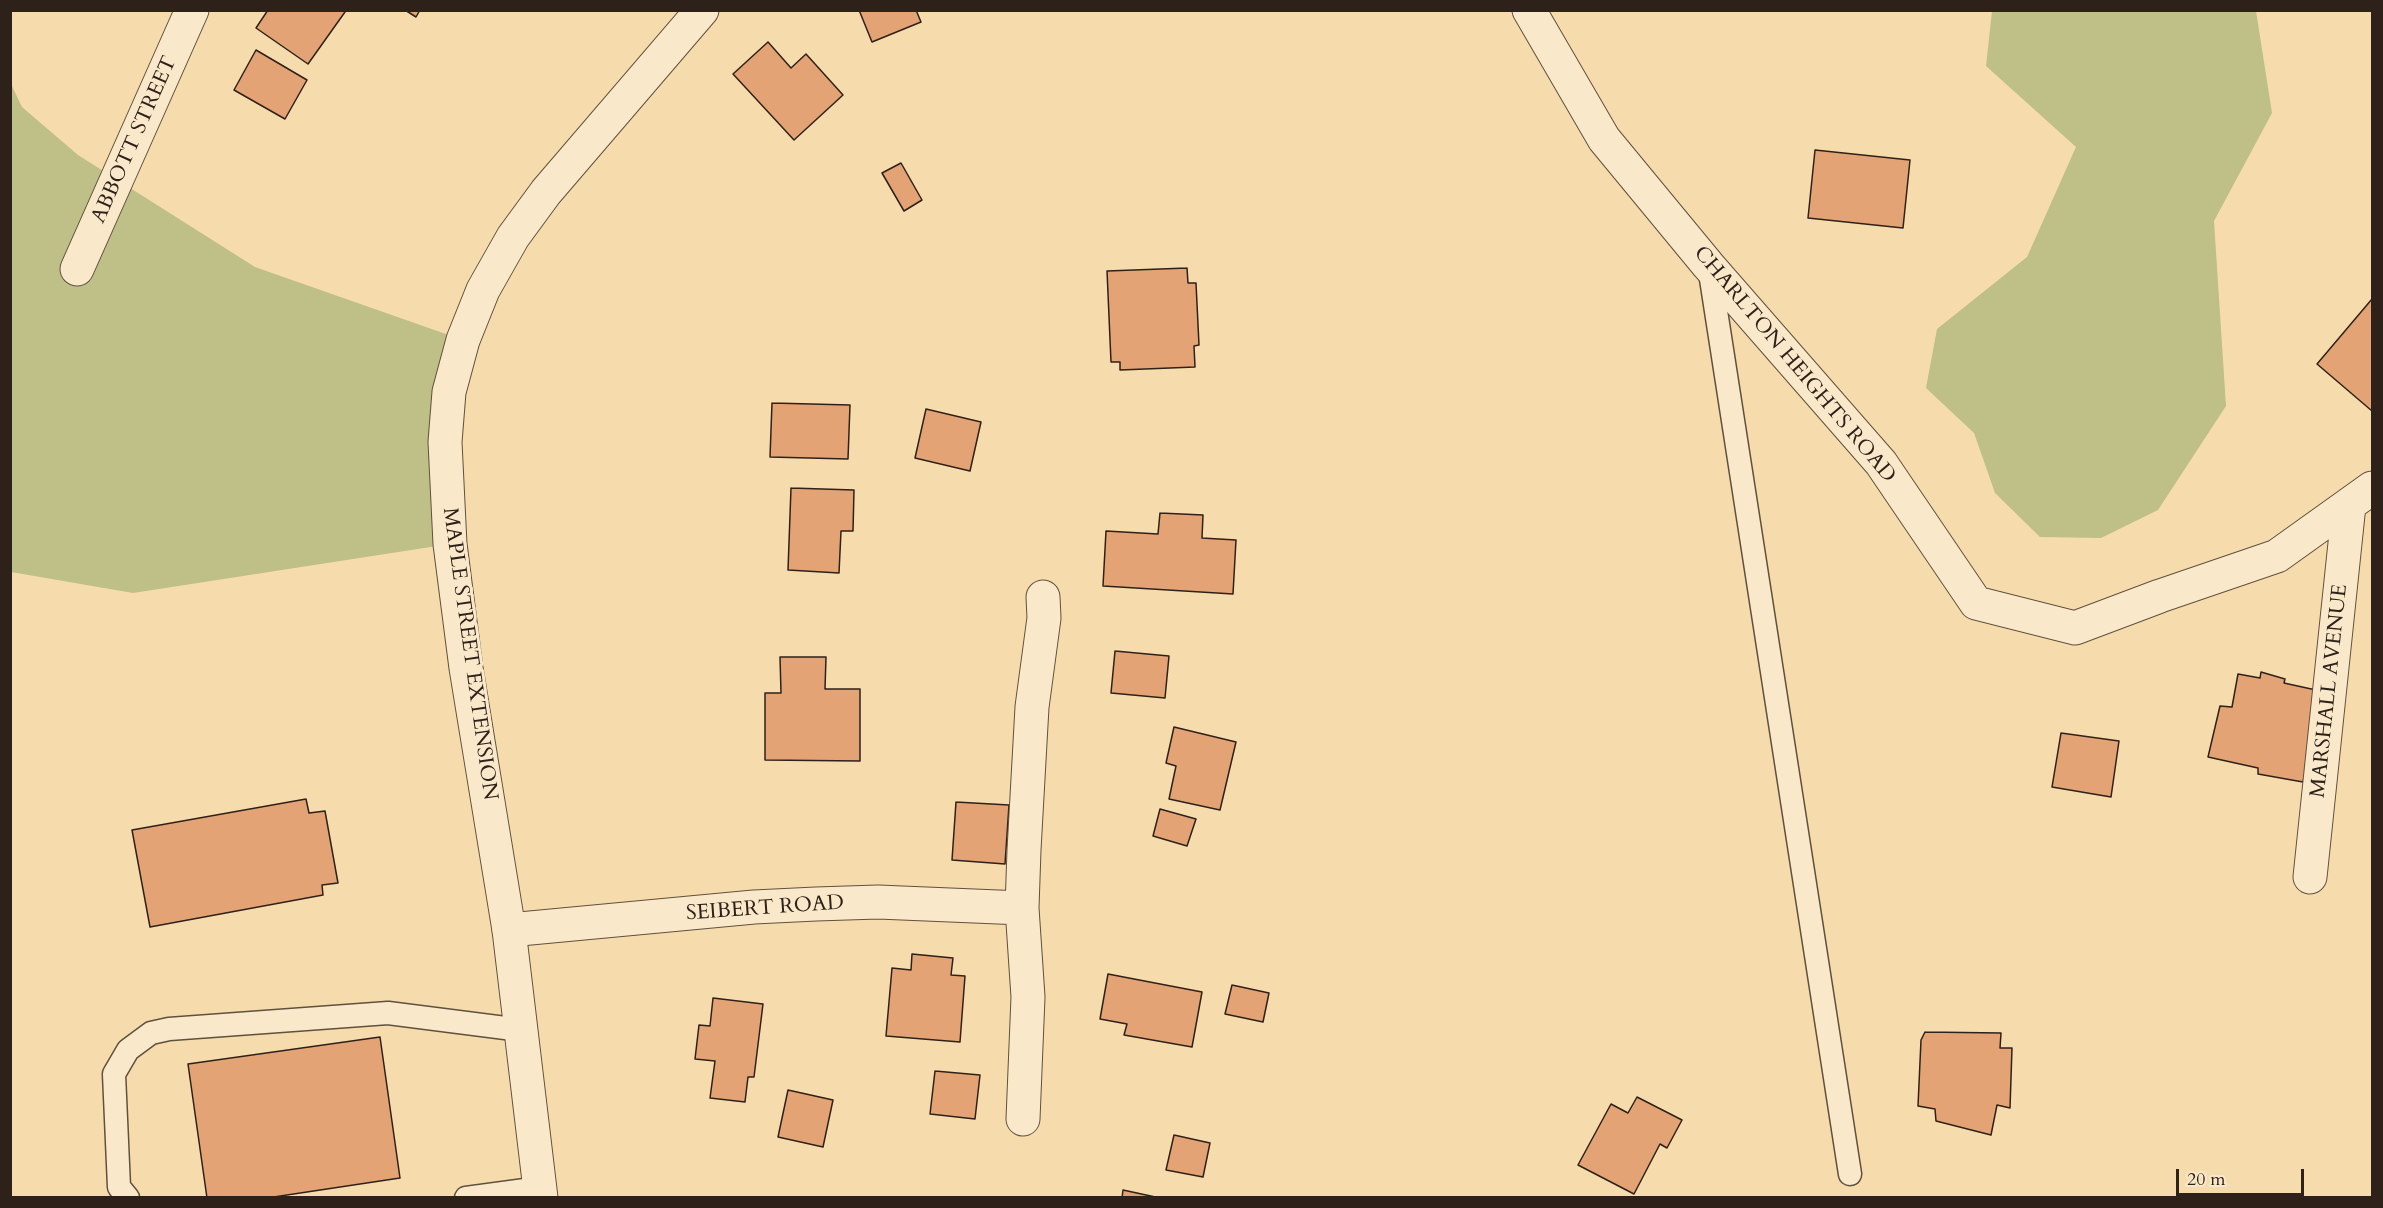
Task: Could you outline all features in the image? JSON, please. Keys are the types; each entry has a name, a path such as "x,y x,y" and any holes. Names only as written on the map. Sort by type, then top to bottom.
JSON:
{"street":[{"name":"ABBOTT STREET","path":"77,269 192,10"},
{"name":"MAPLE STREET EXTENSION","path":"541,1193 509,930 466,668 450,544 445,442 449,392 463,340 483,290 513,237 552,184 702,10"},
{"name":"CHARLTON HEIGHTS ROAD","path":"1528,10 1604,139 1708,265 1881,463 1976,603 2075,628 2277,556 2361,496"},
{"name":"MARSHALL AVENUE","path":"2310,877 2361,496"},
{"path":"1023,1119 1028,997 1022,908 1032,707 1044,618 1042,597"},
{"name":"SEIBERT ROAD","path":"509,930 754,907 878,902 1022,908"}],"lane":[{"path":"1708,265 1850,1174"},
{"path":"128,1197 119,1187 114,1074 128,1050 151,1033 169,1029 388,1013 521,1030"},
{"path":"466,1197 541,1193"}],"green space":[{"path":"1992,11 2256,11 2272,113 2214,221 2226,406 2158,510 2101,538 2040,537 1995,493 1974,433 1926,388 1937,329 2027,257 2076,147 1986,66"},
{"path":"10,82 22,107 78,155 255,267 463,340 450,544 133,593 11,572"}],"building":[{"path":"268,10 343,10 345,12 308,64 256,28"},
{"path":"405,10 420,10 416,17"},
{"path":"859,10 916,10 921,22 872,42"},
{"path":"768,42 791,68 806,54 843,95 794,140 733,74"},
{"path":"256,50 307,80 285,119 234,90"},
{"path":"1815,150 1910,160 1903,228 1808,218"},
{"path":"901,163 922,200 904,211 882,173"},
{"path":"1187,268 1188,283 1196,283 1199,345 1194,346 1195,367 1120,370 1120,362 1111,362 1107,271"},
{"path":"2372,299 2372,411 2317,364"},
{"path":"772,403 850,405 848,459 770,457"},
{"path":"926,409 981,422 970,471 915,458"},
{"path":"791,488 854,490 853,531 841,531 839,573 788,570"},
{"path":"1160,513 1203,515 1202,538 1236,540 1233,594 1103,586 1106,531 1158,534"},
{"path":"1115,651 1169,656 1165,698 1111,693"},
{"path":"780,657 826,657 825,689 860,689 860,761 765,760 765,693 781,693"},
{"path":"2261,672 2285,679 2284,683 2325,692 2303,782 2258,774 2258,768 2208,757 2220,706 2232,707 2238,674 2260,678"},
{"path":"1174,727 1236,742 1220,810 1169,799 1176,766 1166,763"},
{"path":"2061,733 2119,741 2111,797 2052,787"},
{"path":"306,799 309,813 325,811 338,883 322,885 323,895 150,927 132,830"},
{"path":"956,802 1009,805 1005,864 952,860"},
{"path":"1160,809 1196,819 1187,846 1153,836"},
{"path":"912,954 953,958 951,975 965,976 960,1042 886,1036 892,968 911,970"},
{"path":"1108,974 1202,992 1192,1047 1124,1035 1127,1024 1100,1019"},
{"path":"1232,985 1269,993 1263,1022 1225,1014"},
{"path":"713,998 763,1004 754,1077 748,1077 745,1102 710,1098 715,1061 695,1059 699,1025 710,1026"},
{"path":"1925,1032 2001,1033 2000,1048 2012,1048 2010,1108 1997,1105 1991,1135 1936,1121 1935,1109 1918,1106 1921,1040"},
{"path":"380,1037 400,1178 267,1198 207,1198 188,1064"},
{"path":"935,1071 980,1075 975,1119 930,1114"},
{"path":"788,1090 833,1100 823,1147 778,1137"},
{"path":"1637,1097 1682,1120 1667,1148 1660,1144 1634,1194 1578,1165 1611,1104 1628,1113"},
{"path":"1174,1135 1210,1143 1203,1177 1166,1170"},
{"path":"1123,1190 1160,1198 1122,1198"}]}
